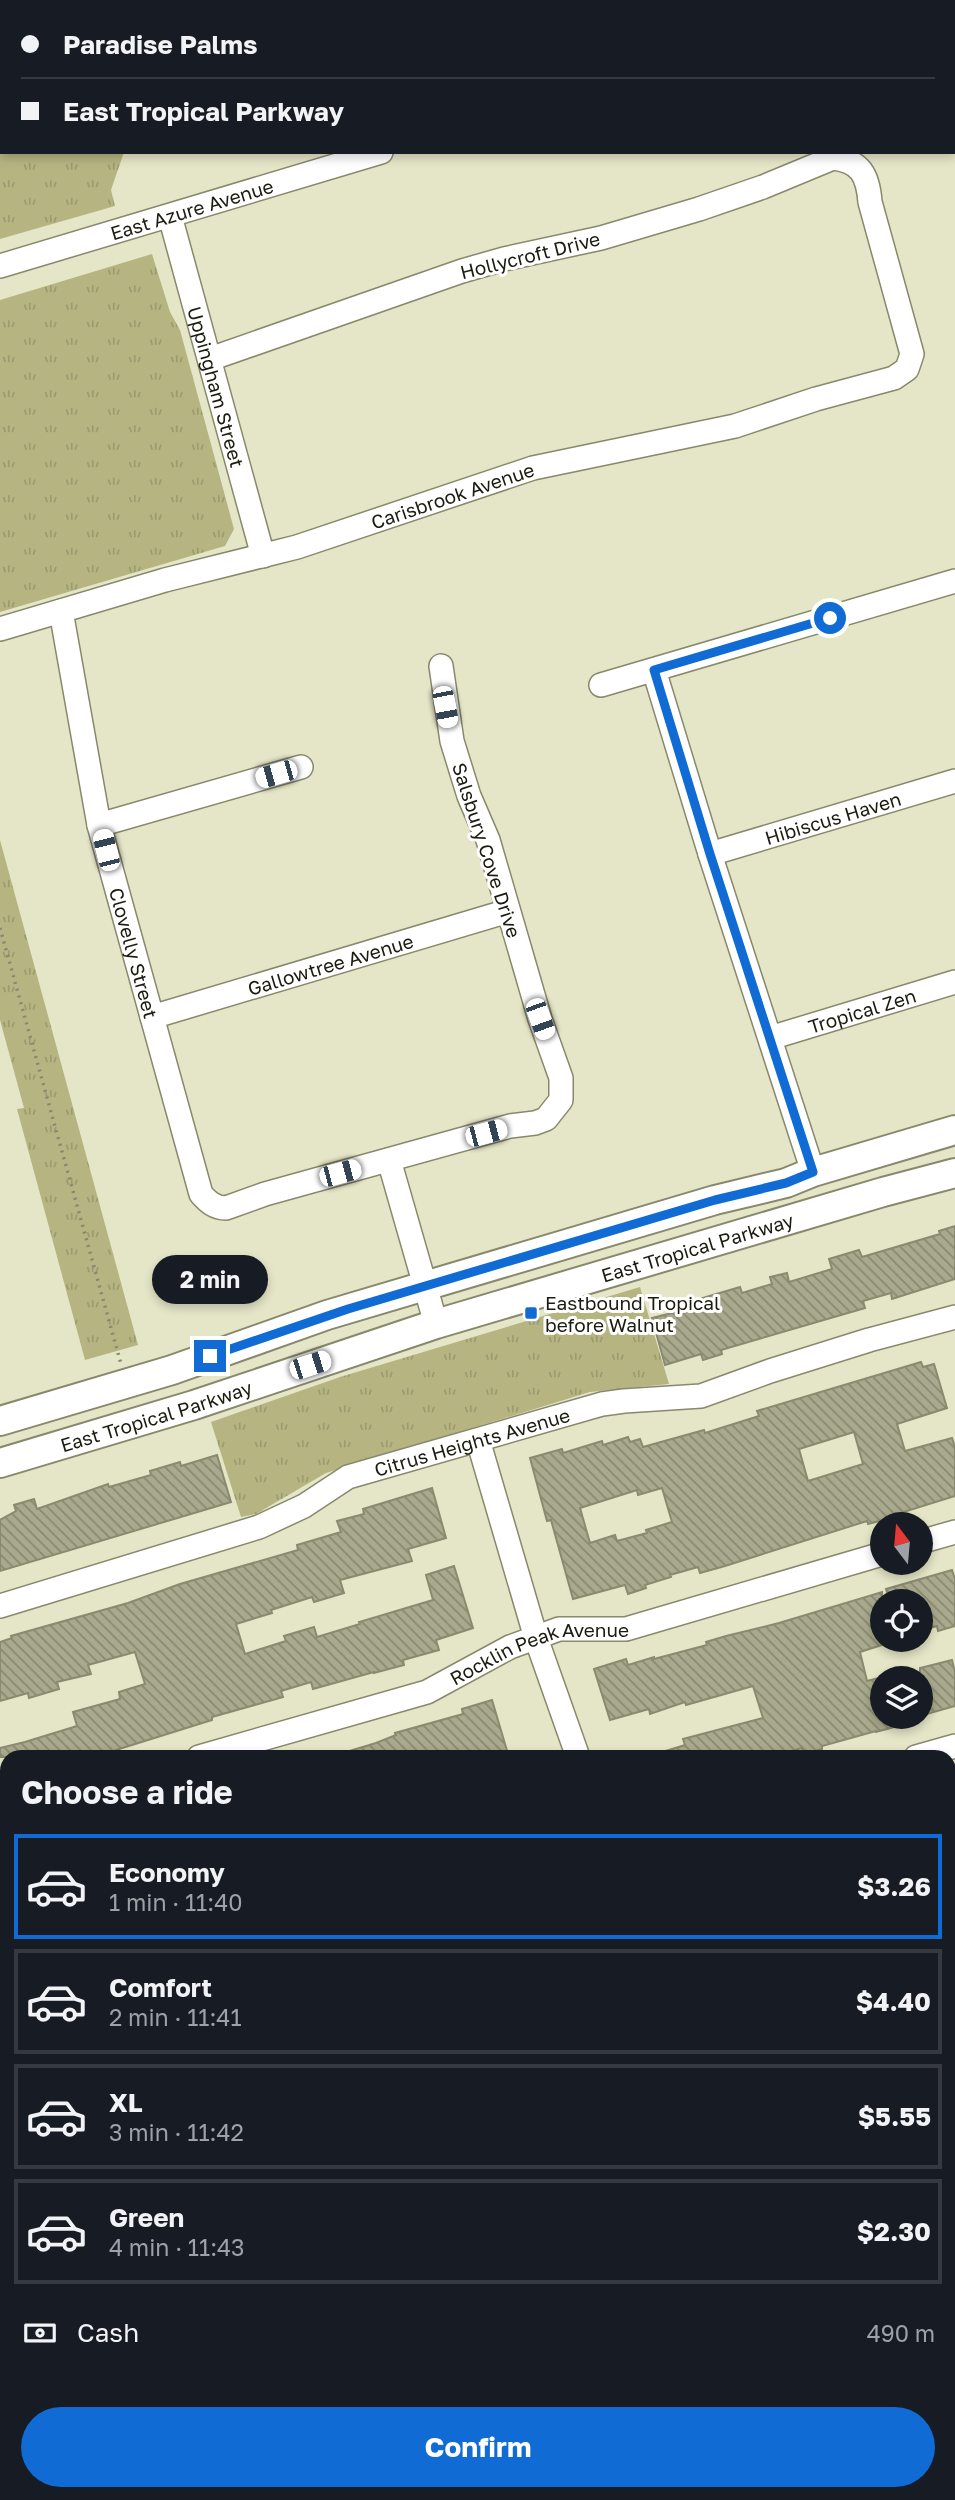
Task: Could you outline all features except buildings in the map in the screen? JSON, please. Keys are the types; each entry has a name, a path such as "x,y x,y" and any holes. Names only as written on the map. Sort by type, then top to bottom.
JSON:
{"main road":[{"name":"East Tropical Parkway","path":"0,1421 172,1370 327,1315 715,1200 786,1183 813,1172 955,1130"},
{"name":"East Tropical Parkway","path":"0,1463 194,1405 436,1324 955,1173"}],"street":[{"name":"East Azure Avenue","path":"0,266 374,154"},
{"name":"Hollycroft Drive","path":"210,359 462,271 601,238 688,213 763,187 833,158 850,163 861,170 867,179 870,202 912,354 907,369"},
{"name":"Uppingham Street","path":"170,216 263,556"},
{"name":"Carisbrook Avenue","path":"0,629 165,580 345,532 533,468 735,426 838,392 894,378 907,369"},
{"path":"601,685 955,581"},
{"name":"Clovelly Street","path":"61,611 99,825 201,1194 213,1205 226,1208 265,1194 389,1160"},
{"name":"Salsbury Cove Drive","path":"389,1160 510,1126 536,1123 547,1119 561,1100 561,1078 540,1019 488,840 469,796 452,741 442,666"},
{"path":"654,670 710,854 813,1172"},
{"path":"99,825 301,766"},
{"name":"Hibiscus Haven","path":"710,854 955,781"},
{"name":"Gallowtree Avenue","path":"152,1017 508,911"},
{"name":"Tropical Zen","path":"770,1038 955,982"},
{"path":"389,1160 436,1324"},
{"name":"Citrus Heights Avenue","path":"0,1606 259,1527 304,1506 348,1477 602,1404 701,1396 795,1363 955,1317"},
{"path":"478,1440 536,1638 576,1750"},
{"path":"933,1538 955,1532"},
{"name":"Rocklin Peak Avenue","path":"238,1750 427,1692 496,1654 559,1629 626,1629 870,1558"}],"path":[{"path":"0,928 126,1383"}],"green space":[{"path":"0,154 123,154 111,190 115,206 0,239"},
{"path":"152,254 170,312 180,330 234,529 225,546 0,612 0,300"},
{"path":"0,840 138,1345 85,1360 17,1109 24,1108 0,1020"},
{"path":"640,1287 669,1384 590,1392 326,1473 256,1514 241,1517 211,1422 340,1377"}],"place":[{"name":"Eastbound Tropical before Walnut","path":"531,1313"}],"route":[{"path":"210,1356 348,1309 715,1200 786,1183 813,1172 710,854 654,670 830,618"}]}
